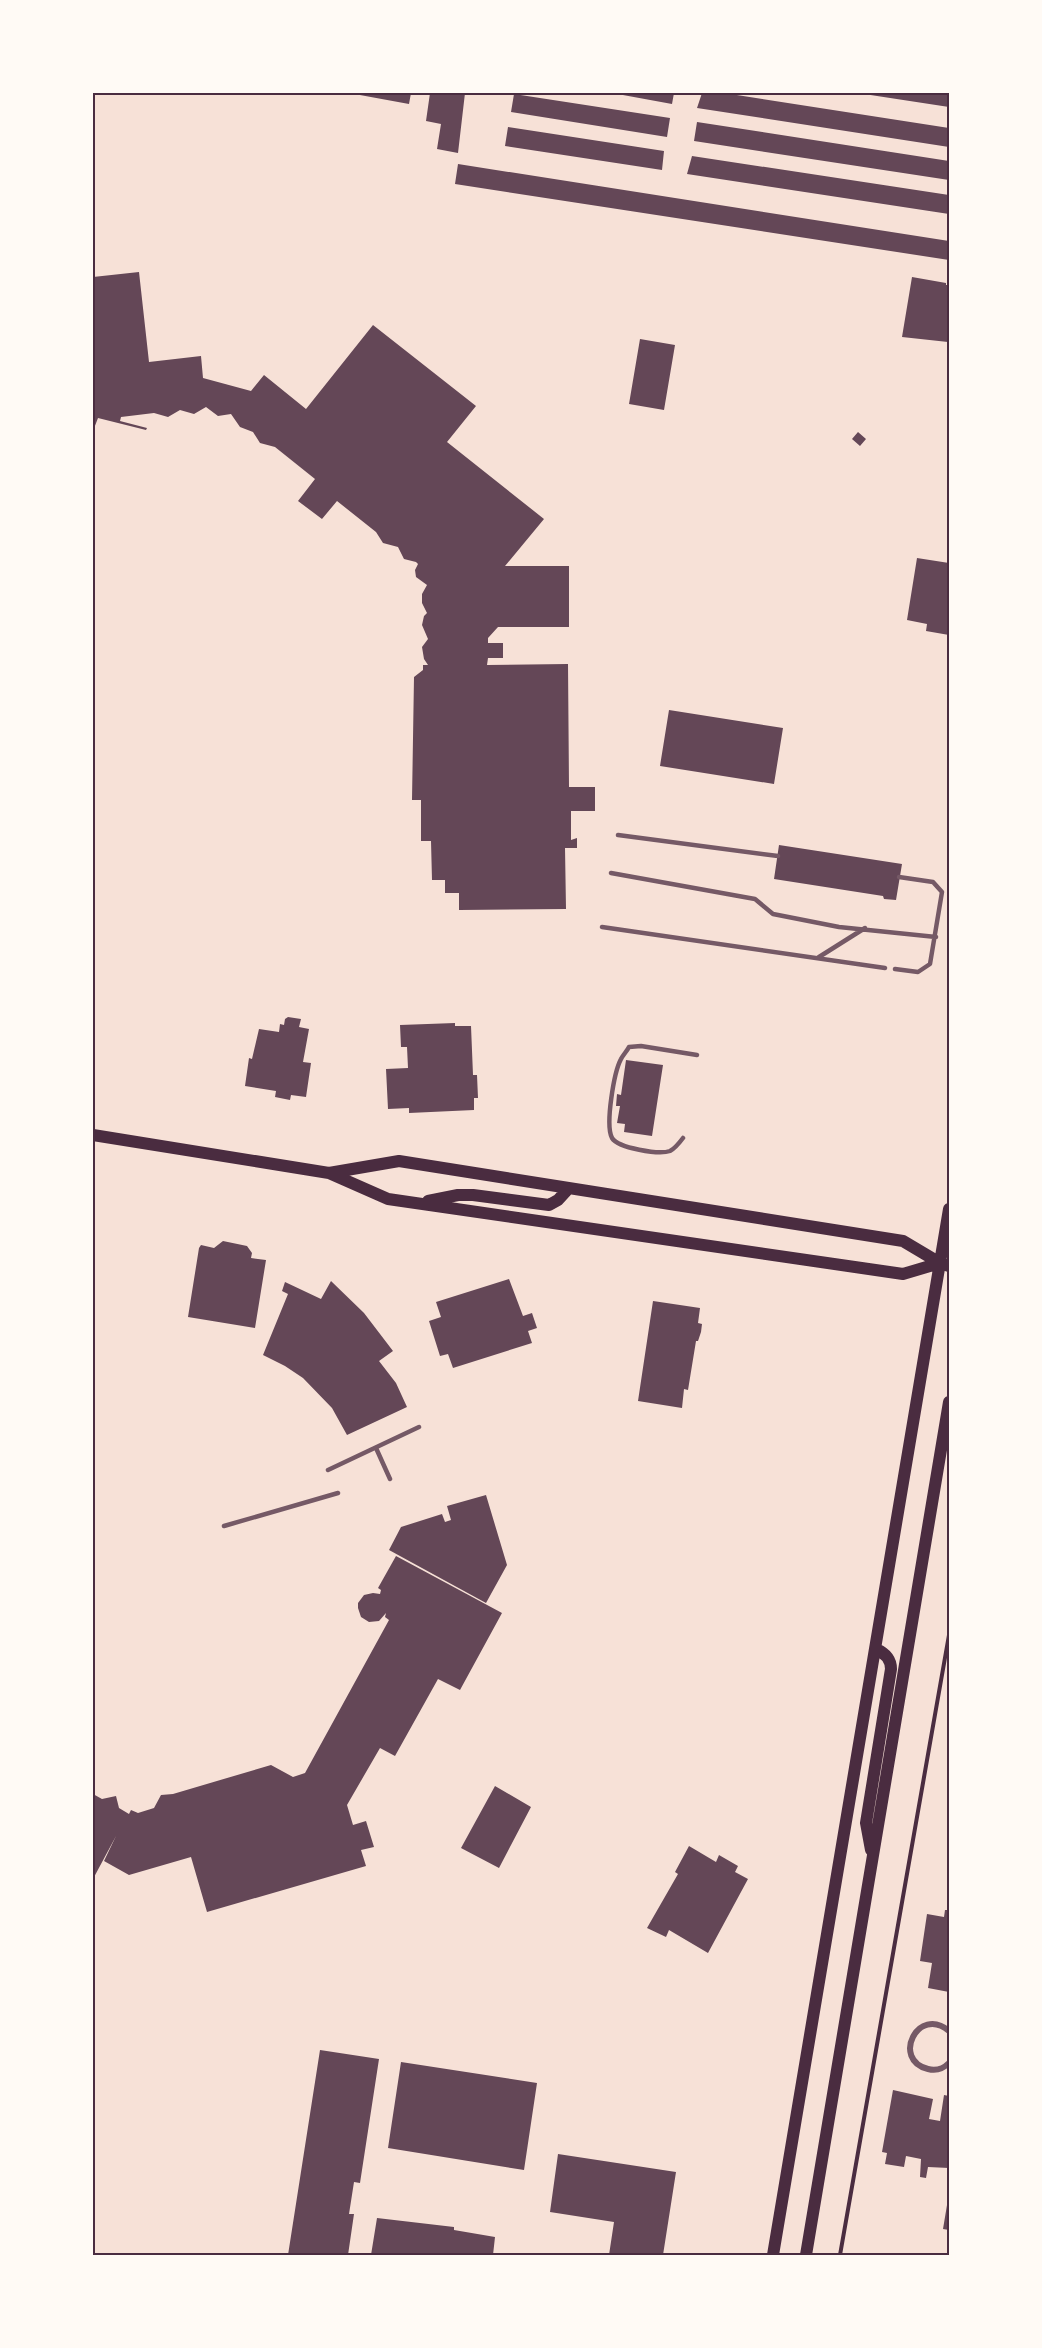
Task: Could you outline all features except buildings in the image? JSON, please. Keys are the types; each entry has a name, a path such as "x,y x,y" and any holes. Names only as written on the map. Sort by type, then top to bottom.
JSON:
{"main road":[{"path":"93,1135 329,1173 388,1199 903,1274 945,1264"},
{"path":"329,1173 399,1161 903,1241 945,1264"},
{"path":"418,1203 473,1195 549,1205 558,1200 568,1188"},
{"path":"773,2255 876,1649 945,1264 949,1209"},
{"path":"806,2255 949,1402"},
{"path":"873,1857 866,1823 891,1670 891,1662 883,1652 876,1649"}],"street":[{"path":"949,2031 943,2026 926,2025 917,2030 910,2042 912,2056 923,2067 939,2069 949,2063"}],"lane":[{"path":"618,835 778,855"},
{"path":"611,873 755,899 773,914 839,927 936,937"},
{"path":"895,969 918,972 930,964 942,892 933,882 899,877"},
{"path":"602,927 885,968"},
{"path":"818,958 865,928"},
{"path":"683,1138 670,1151 657,1152 624,1146 614,1141 610,1133 610,1110 621,1059 629,1047 641,1046 697,1056"},
{"path":"328,1470 419,1427"},
{"path":"376,1448 390,1479"},
{"path":"224,1526 338,1493"}],"path":[{"path":"840,2255 949,1635"}]}
